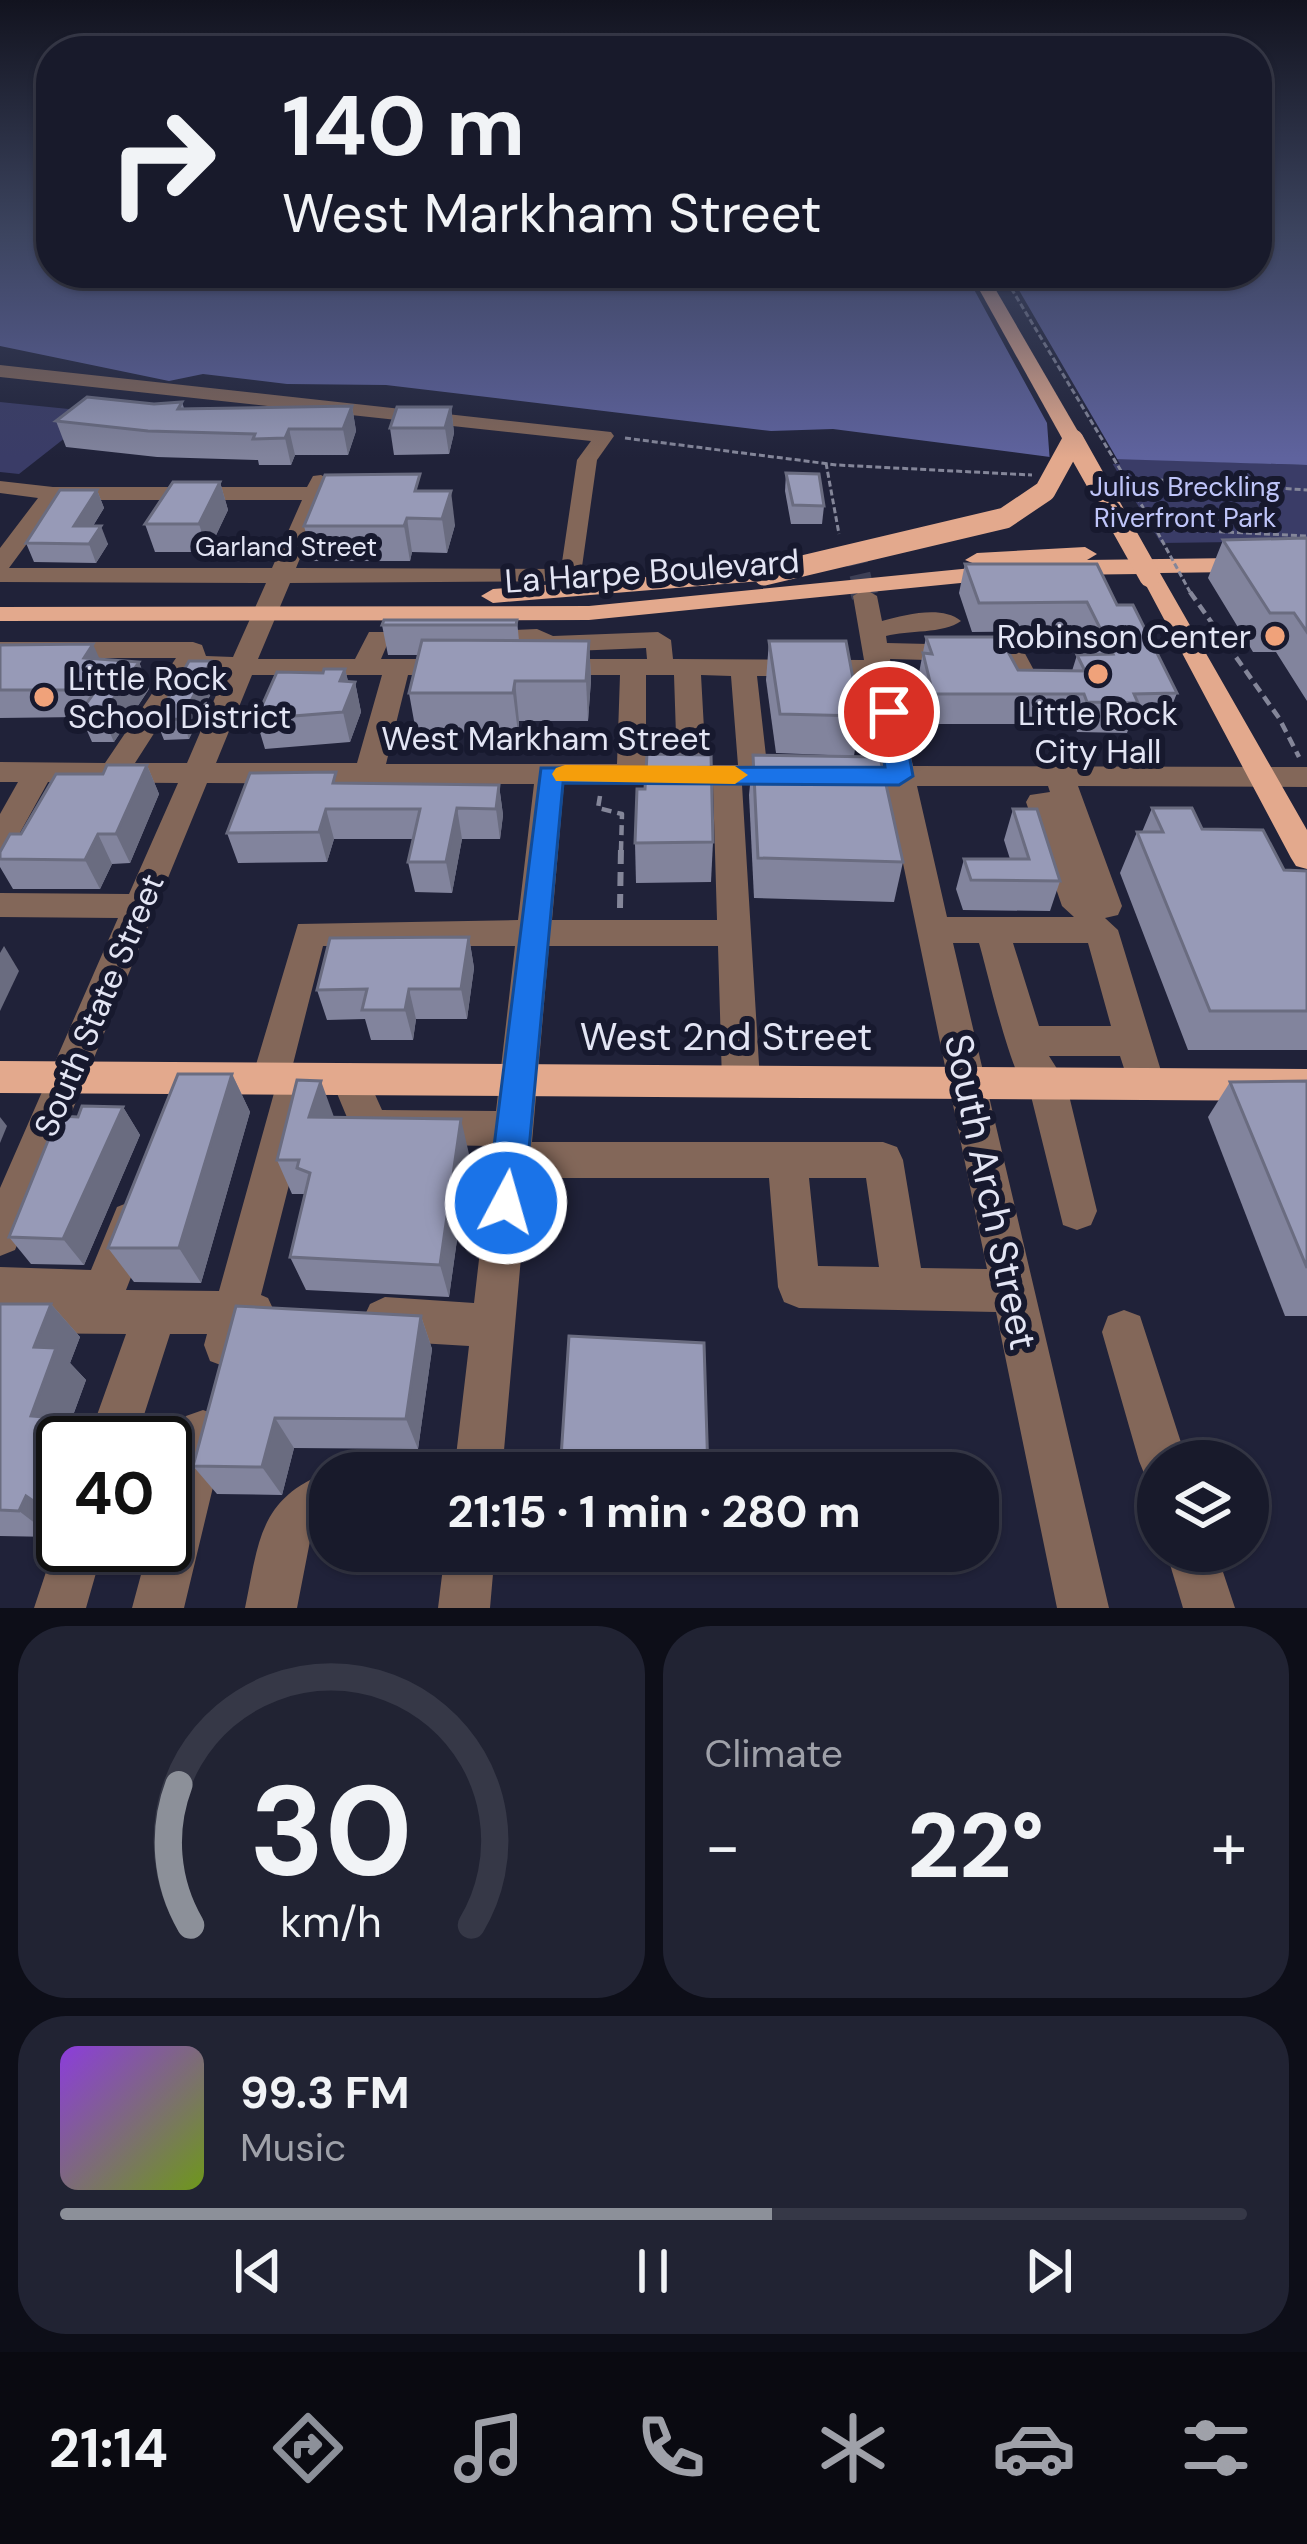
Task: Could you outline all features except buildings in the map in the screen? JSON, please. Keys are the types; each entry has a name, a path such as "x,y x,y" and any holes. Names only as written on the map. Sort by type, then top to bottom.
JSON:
{"main road":[{"path":"998,308 1307,858"},
{"path":"493,596 764,575 1005,518 1045,491 1073,440"},
{"name":"La Harpe Boulevard","path":"0,594 493,596 688,590 1054,554 1307,553"},
{"name":"La Harpe Boulevard","path":"0,614 272,596 571,614 1010,571 1307,564"},
{"name":"West 2nd Street","path":"0,1077 1307,1085"}],"street":[{"path":"0,371 604,436"},
{"name":"Garland Street","path":"0,575 272,596 572,576 587,460 604,436"},
{"path":"0,487 53,493"},
{"name":"South State Street","path":"0,1236 318,488 53,493"},
{"path":"0,564 11,532 53,493"},
{"name":"South Arch Street","path":"865,596 899,776 1083,1608"},
{"path":"877,650 911,620 948,621"},
{"path":"364,667 378,637 537,637 541,660 743,668 877,650 1013,654 1024,676"},
{"path":"0,650 193,650 194,663"},
{"path":"112,773 186,663 483,667"},
{"path":"369,774 397,667"},
{"path":"631,775 660,668"},
{"path":"660,668 692,775"},
{"path":"741,1081 733,933 743,668"},
{"name":"West Markham Street","path":"0,772 899,776 1064,789 1262,776 1303,767"},
{"path":"0,841 38,773"},
{"path":"480,1452 550,774"},
{"path":"1064,789 1104,918 1146,1084"},
{"path":"0,905 141,906"},
{"path":"933,930 992,930 1104,918"},
{"path":"992,930 1024,1041 1043,1083 1078,1210"},
{"path":"158,1608 235,1312 310,933 733,933"},
{"path":"1024,1041 1134,1041"},
{"path":"168,1125 186,1078"},
{"path":"350,1079 370,1127 512,1145 883,1160 903,1287"},
{"path":"787,1159 799,1287 1012,1291"},
{"path":"0,1288 104,1292 148,1180"},
{"path":"0,1311 301,1316"},
{"path":"120,1416 154,1312"},
{"path":"346,1318 493,1326"},
{"path":"1124,1332 1157,1440"},
{"path":"271,1608 293,1520 309,1505"},
{"path":"60,1608 71,1572"},
{"path":"464,1608 468,1572"},
{"path":"1198,1572 1209,1608"}],"path":[{"path":"1023,308 1190,592 1280,718 1303,767"},
{"path":"604,436 837,465"},
{"path":"826,463 841,540"},
{"path":"1153,524 1165,529 1307,536"},
{"path":"600,790 598,808 622,814 620,926"},
{"path":"622,836 631,836"}],"green space":[{"path":"0,402 98,412 19,474 0,472"},
{"name":"Julius Breckling Riverfront Park","path":"1109,458 1307,465 1307,541 1161,543"}],"shaded area":[{"path":"0,308 1307,308 1307,465 1050,457 833,429 771,431 386,385 287,384 203,374 169,381 0,346"}],"pier":[{"path":"984,308 1029,308 1120,464 1050,463 1047,423"}],"tunnel":[{"path":"853,544 864,592"},
{"path":"863,589 865,596"}],"slow traffic":[{"path":"565,774 735,775"}],"place":[{"name":"Robinson Center","path":"1275,636"},
{"name":"Little Rock City Hall","path":"1098,674"},
{"name":"Little Rock School District","path":"44,697"}],"route":[{"path":"506,1203 550,774 899,776 889,712"}]}
